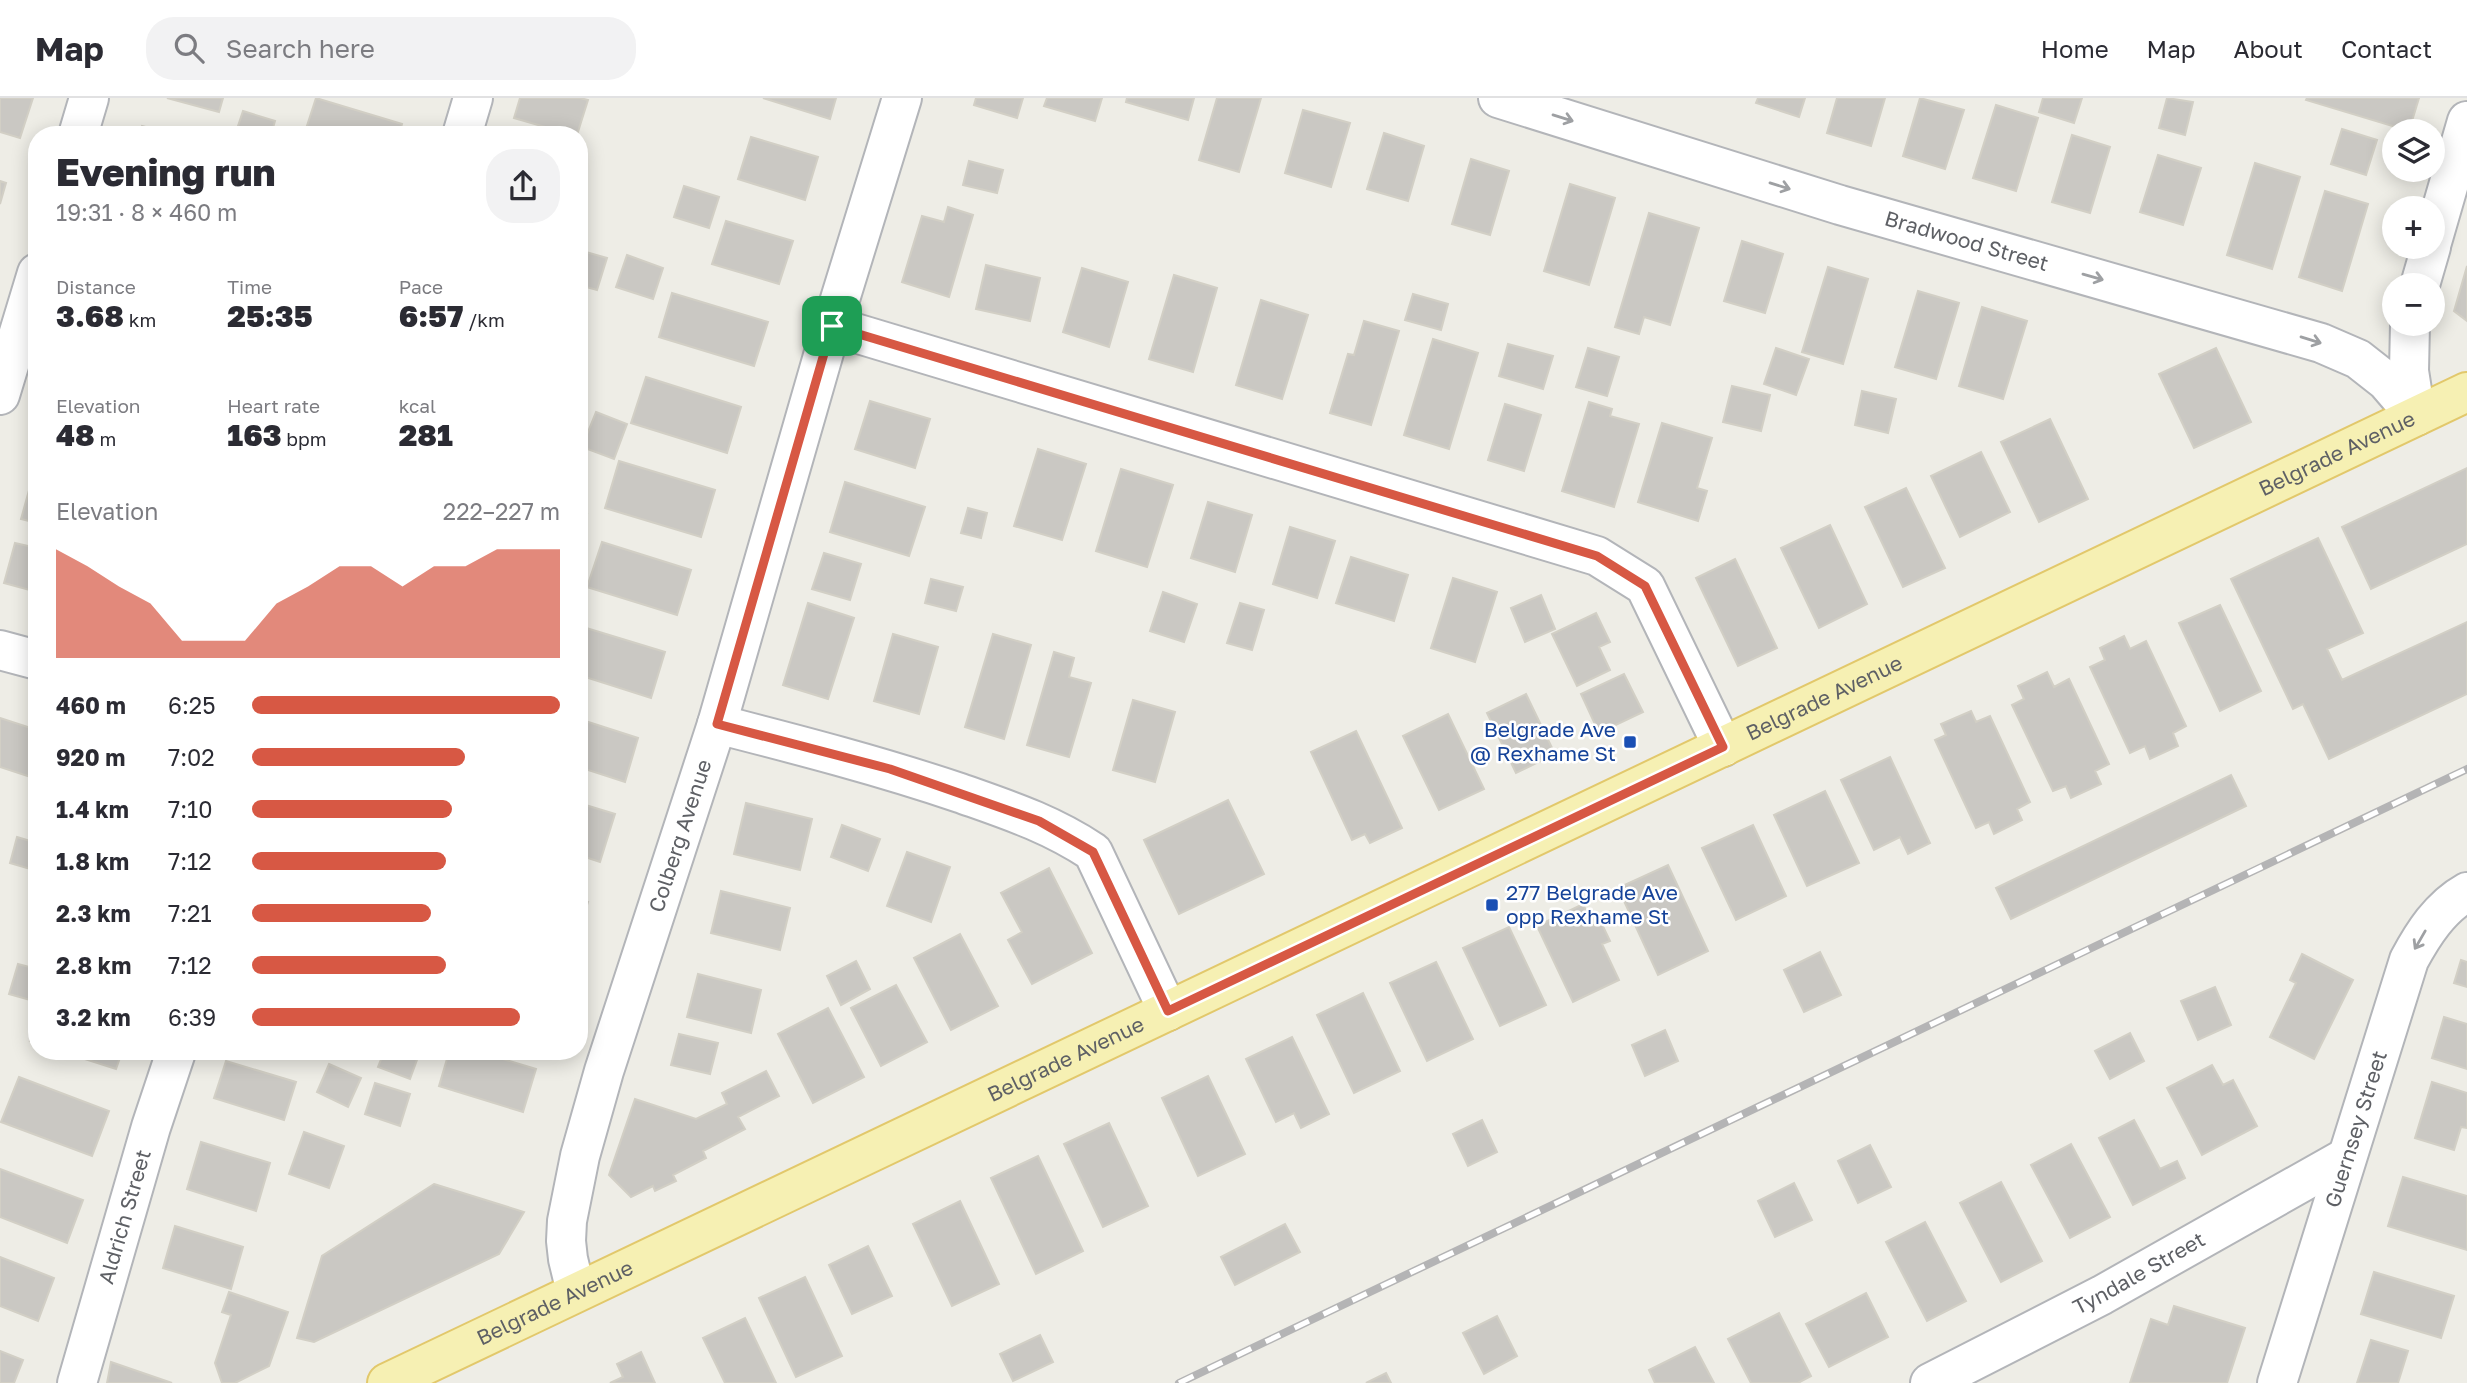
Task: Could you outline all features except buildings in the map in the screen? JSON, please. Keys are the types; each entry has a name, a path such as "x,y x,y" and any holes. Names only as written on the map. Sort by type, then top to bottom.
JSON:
{"main road":[{"name":"Belgrade Avenue","path":"387,1383 2467,392"}],"street":[{"path":"81,126 89,98"},
{"path":"465,126 473,98"},
{"name":"Colberg Avenue","path":"576,1292 566,1241 567,1221 580,1156 604,1071 717,724 832,326 902,98"},
{"name":"Bradwood Street","path":"1498,98 1840,205 2321,342 2358,359 2386,381 2416,416"},
{"path":"2445,199 2467,121"},
{"path":"0,395 28,303"},
{"path":"832,326 1597,556 1645,586 1723,747"},
{"path":"2410,336 2409,371 2416,416"},
{"path":"0,650 28,658"},
{"path":"717,724 890,769 1039,821 1078,842 1093,852 1168,1011"},
{"name":"Guernsey Street","path":"2277,1383 2345,1158 2409,960 2425,931 2456,898 2467,892"},
{"name":"Aldrich Street","path":"77,1383 151,1127 173,1060"},
{"name":"Tyndale Street","path":"1930,1383 2102,1295 2345,1158"}],"railway":[{"path":"1179,1383 2467,769"}],"place":[{"name":"Belgrade Ave @ Rexhame St","path":"1630,742"},
{"name":"277 Belgrade Ave opp Rexhame St","path":"1492,905"}],"route":[{"path":"832,326 1597,556 1645,586 1723,747 1168,1011 1093,852 1078,842 1039,821 890,769 717,724 832,326"}]}
